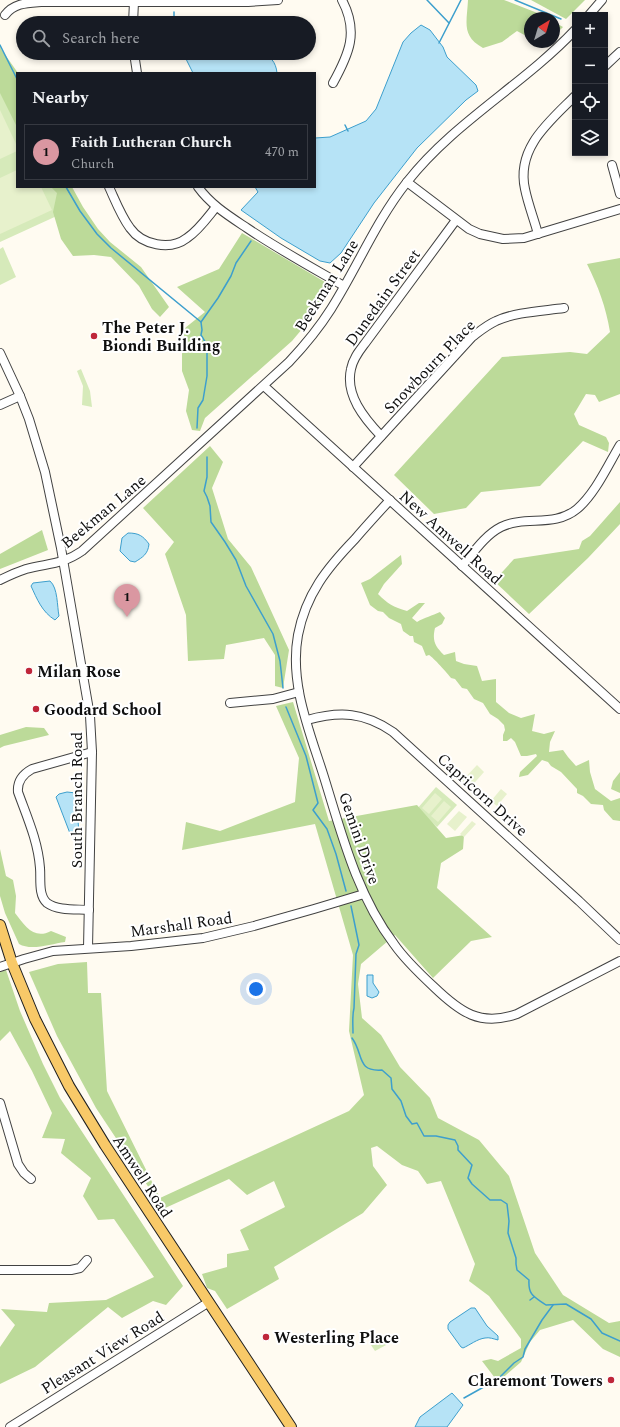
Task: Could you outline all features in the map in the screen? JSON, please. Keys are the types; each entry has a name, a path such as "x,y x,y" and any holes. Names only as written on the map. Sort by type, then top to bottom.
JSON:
{"main road":[{"name":"Amwell Road","path":"0,925 12,963 35,1019 69,1086 98,1134 291,1427"}],"street":[{"path":"5,15 9,9 26,3 73,1 134,2 278,0"},
{"path":"333,83 347,56 351,40 348,11 342,0"},
{"path":"592,12 602,0"},
{"path":"133,16 134,2"},
{"name":"Beekman Lane","path":"0,580 27,569 63,562 82,551 264,386 300,350 323,321 377,226 407,182 424,162 473,116 538,64 572,33"},
{"path":"608,64 618,57"},
{"path":"134,60 135,72"},
{"path":"538,234 525,189 524,180 526,156 536,137 546,124 572,99"},
{"path":"612,165 620,194"},
{"path":"407,182 469,229 492,238 524,238 620,209"},
{"path":"110,188 130,229 146,241 156,244 167,245 186,240 194,233 216,207"},
{"path":"199,188 204,196 216,207 279,249 344,286"},
{"name":"Dunedain Street","path":"381,436 357,407 351,393 349,380 351,368 362,347 456,220"},
{"name":"Snowbourn Place","path":"353,467 484,327 509,316 564,308"},
{"name":"South Branch Road","path":"0,353 20,396 40,455 61,548 90,716 92,752 88,948"},
{"name":"New Amwell Road","path":"264,386 620,709"},
{"path":"0,405 20,396"},
{"path":"462,566 487,538 501,527 516,522 558,519 567,516 577,509 585,502 593,491 620,445"},
{"name":"Gemini Drive","path":"390,500 328,569 311,595 301,622 297,643 296,671 299,692 346,847 364,894 379,922 402,954 450,1002 463,1012 476,1016 493,1018 517,1014 620,961"},
{"path":"230,703 273,699 299,692"},
{"name":"Capricorn Drive","path":"307,720 346,714 372,720 390,730 620,940"},
{"path":"89,910 54,907 46,902 42,895 36,839 17,787 25,773 32,769 92,752"},
{"name":"Marshall Road","path":"0,967 53,951 131,946 203,938 314,910 364,894"},
{"path":"0,1103 18,1164 24,1173 32,1180"},
{"path":"0,1270 70,1270 80,1268 87,1260"},
{"name":"Pleasant View Road","path":"10,1427 208,1302"}],"green space":[{"path":"468,0 504,0 535,12 524,12 524,35 517,31 502,42 483,48 471,39 468,33"},
{"path":"531,0 585,0 566,19 560,16 560,12 553,12"},
{"path":"0,44 1,49 17,72 16,72 16,125 0,93"},
{"path":"0,74 16,104 16,188 62,188 72,209 0,242"},
{"path":"0,110 16,144 16,151 0,159"},
{"path":"16,170 16,188 41,188 52,210 0,234 0,178"},
{"path":"52,188 73,188 98,229 110,242 141,267 169,307 160,317 152,309 139,286 111,257 94,255 73,256 61,239 53,212 57,193"},
{"path":"242,233 330,285 308,322 292,341 205,418 200,431 192,430 186,411 189,390 182,371 182,354 185,328 205,312 177,287 219,269"},
{"path":"3,247 16,277 0,285 0,249"},
{"path":"620,258 620,394 599,402 595,395 586,394 574,414 579,425 606,437 609,443 608,452 583,441 540,486 481,492 466,508 434,514 394,475 502,357 570,352 587,354 610,332 601,297 587,264"},
{"path":"81,369 90,391 92,407 82,405 83,386 77,371"},
{"path":"210,446 223,462 212,488 228,539 251,567 289,650 283,688 275,686 275,655 264,638 226,645 224,659 188,661 186,615 165,554 174,542 143,508"},
{"path":"620,502 620,524 588,558 529,614 494,581 514,559 579,549 582,541 590,536"},
{"path":"42,530 48,550 0,569 0,554"},
{"path":"401,555 402,564 384,584 378,594 391,605 407,611 419,603 425,603 412,618 417,622 440,612 445,618 442,624 435,628 434,640 436,646 441,652 444,655 455,652 456,661 477,666 482,681 496,679 496,702 509,713 521,718 535,714 532,731 544,734 555,731 550,742 549,752 563,750 576,766 589,760 590,772 595,789 611,801 620,798 620,821 613,820 604,810 603,805 591,804 583,796 577,793 577,789 561,772 551,766 548,762 542,760 528,775 519,777 520,772 537,756 536,754 521,756 515,742 511,738 507,741 503,741 505,730 504,725 490,714 483,703 474,699 467,689 462,688 455,679 451,678 431,656 426,656 422,646 414,642 413,636 410,636 403,631 401,624 370,605 361,583 370,579"},
{"path":"293,702 329,821 417,805 446,838 464,835 463,849 441,863 437,888 492,937 471,941 433,978 395,935 361,964 358,984 362,1018 381,1035 400,1067 430,1098 438,1118 479,1140 509,1176 535,1253 563,1295 609,1323 620,1321 620,1357 603,1349 573,1320 540,1330 530,1342 521,1362 498,1382 482,1361 491,1359 498,1361 521,1348 521,1339 489,1296 469,1281 475,1264 441,1181 427,1184 418,1171 402,1165 377,1146 371,1148 373,1166 387,1185 363,1213 274,1267 279,1279 227,1309 215,1291 207,1288 202,1274 227,1267 227,1254 249,1250 240,1230 285,1207 274,1181 247,1195 229,1179 163,1209 96,1108 57,1036 29,972 58,964 87,962 88,993 101,993 107,1091 160,1198 349,1111 364,1095 349,1031 353,955 315,824 182,850 186,822 220,831 295,802 299,758 276,706"},
{"path":"26,727 44,728 49,735 0,748 0,735"},
{"path":"477,765 484,772 469,789 461,782"},
{"path":"620,772 620,793 611,789 613,781"},
{"path":"436,787 457,805 437,827 417,809"},
{"path":"501,789 507,794 497,806 491,801"},
{"path":"435,793 442,799 429,814 422,808"},
{"path":"444,801 451,807 438,822 431,816"},
{"path":"459,811 467,817 455,831 447,824"},
{"path":"472,821 476,824 464,837 460,834"},
{"path":"0,849 6,876 13,880 16,896 15,913 26,927 35,933 40,934 51,931 66,937 65,942 35,947 19,944 5,913 0,896"},
{"path":"6,970 20,1011 43,1064 60,1098 183,1286 166,1305 153,1301 122,1318 108,1307 35,1367 0,1384 0,1347 15,1325 1,1309 47,1312 49,1303 106,1300 154,1277 114,1219 98,1220 83,1196 91,1178 61,1153 65,1139 42,1138 52,1113 32,1071 10,1031 0,1041 0,972"},
{"path":"380,1336 386,1340 388,1344 375,1351 369,1342"}],"water":[{"path":"421,25 430,30 443,47 447,57 476,85 478,91 466,100 417,148 374,203 341,253 330,263 320,261 281,238 241,210 258,192 256,188 316,188 316,138 330,137 366,121 376,109 403,42"},
{"path":"186,60 272,60 277,72 192,72"},
{"path":"128,533 140,536 149,544 145,555 135,562 130,561 120,551 122,538"},
{"path":"50,581 53,584 57,597 59,616 55,620 43,609 31,586 33,583"},
{"path":"67,792 76,793 79,834 71,836 56,797 59,794"},
{"path":"367,975 373,975 373,983 379,992 377,996 372,998 367,996"},
{"path":"471,1308 475,1308 487,1326 498,1336 498,1340 485,1338 463,1348 461,1347 448,1329 448,1325 450,1322"},
{"path":"452,1393 463,1405 447,1427 415,1427 420,1417"}],"waterway":[{"path":"427,0 449,23"},
{"path":"439,43 461,0"},
{"path":"515,0 561,19"},
{"path":"0,45 16,77"},
{"path":"345,125 348,131"},
{"path":"67,188 80,211 97,234 111,248 201,322 201,335 207,345 207,376 203,400 198,408 197,428"},
{"path":"201,322 218,298 231,276 236,263 251,241"},
{"path":"207,457 207,477 204,491 210,506 211,522 236,560 246,586 273,634 280,661 283,688"},
{"path":"286,707 306,756 318,803 313,810 327,829 336,854 346,891"},
{"path":"351,906 359,945 356,954 353,1033"},
{"path":"352,1038 356,1044 364,1065 374,1070 382,1070 391,1078 392,1089 401,1101 406,1116 412,1124 417,1123 424,1136 436,1136 455,1140 458,1150 472,1165 468,1178 472,1184 490,1200 501,1200 507,1204 509,1221 508,1233 516,1258 517,1270 529,1280 530,1290 533,1296 546,1305 566,1304 591,1319 602,1333 620,1341"},
{"path":"530,1300 534,1297"},
{"path":"464,1398 498,1379 514,1363 523,1357 525,1349 542,1320 553,1305"}],"place":[{"name":"The Peter J. Biondi Building","path":"94,336"},
{"name":"Faith Lutheran Church","path":"127,617"},
{"name":"Milan Rose","path":"29,671"},
{"name":"Goodard School","path":"36,709"},
{"name":"Westerling Place","path":"266,1337"},
{"name":"Claremont Towers","path":"611,1380"}]}
